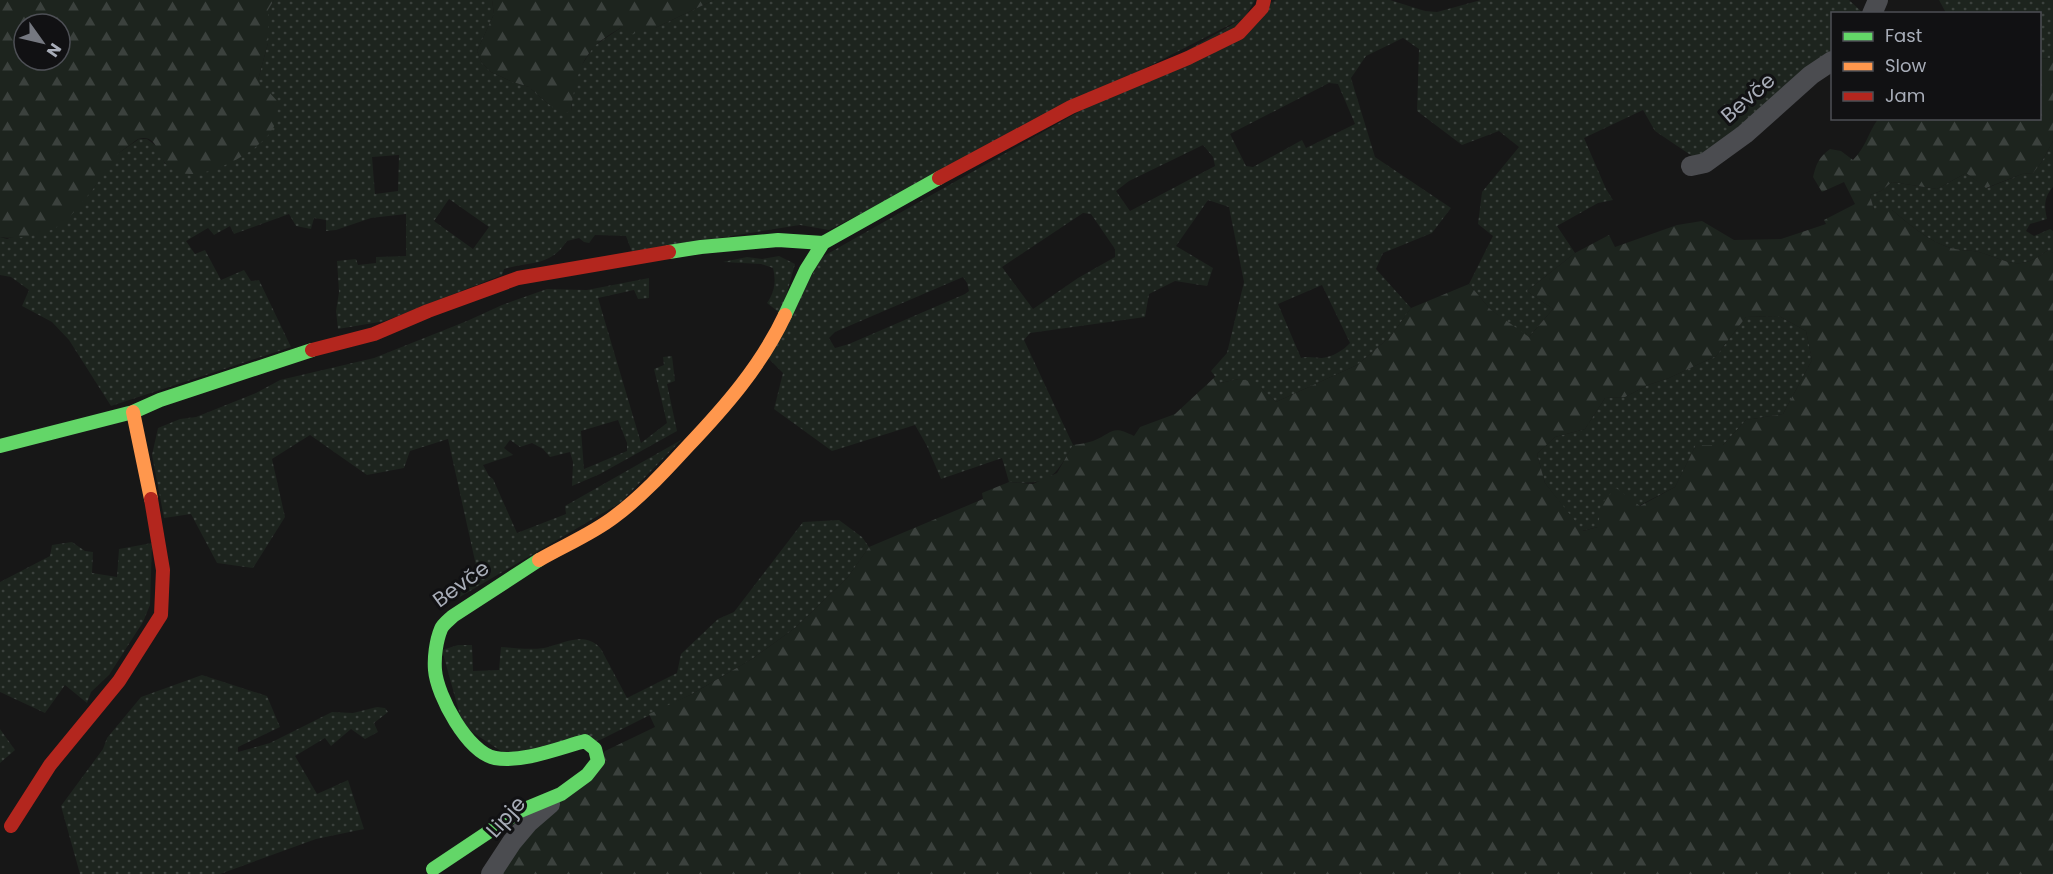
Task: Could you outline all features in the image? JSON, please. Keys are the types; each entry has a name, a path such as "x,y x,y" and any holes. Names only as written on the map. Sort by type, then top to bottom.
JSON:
{"street":[{"path":"0,446 133,412 160,400 296,355 374,334 428,311 518,278 701,247 778,240 823,243 1071,106 1188,58 1239,33 1262,8 1264,0"},
{"name":"Bevče","path":"1691,166 1705,163 1745,134 1811,75 1831,62"},
{"name":"Bevče","path":"433,869 520,811 561,794 587,776 598,761 596,749 585,741 544,753 511,759 493,758 473,745 458,727 435,672 436,650 441,628 453,616 532,564 613,518 657,480 710,423 755,369 774,338 807,270 823,243"},
{"path":"11,826 50,765 119,681 161,615 163,570 158,533 133,412"},
{"name":"Lipje","path":"491,874 528,823 561,794"}],"green space":[{"path":"0,0 274,0 268,10 268,43 258,80 278,102 277,116 269,134 260,143 234,161 206,172 193,174 182,173 169,167 153,142 144,138 138,139 116,157 93,189 62,224 49,231 15,238 0,237"},
{"path":"274,0 492,0 494,14 477,51 482,63 491,72 529,87 547,103 571,111 574,86 580,68 594,46 622,27 655,28 714,0 1255,0 1245,17 829,230 800,225 632,252 626,236 595,235 589,243 579,238 567,241 561,249 547,259 504,269 502,275 385,321 338,329 337,261 356,259 358,265 376,263 376,257 406,256 406,214 371,218 336,230 326,231 326,220 314,218 311,229 296,226 289,214 234,234 230,226 214,235 208,228 186,241 195,254 205,250 221,280 244,270 251,281 259,280 291,347 111,406 69,340 52,322 22,306 29,290 11,277 0,275 0,237 7,239 61,224 93,189 113,157 139,139 147,139 158,147 165,164 258,80 268,43 268,10","holes":["399,155 398,191 375,194 372,157","449,199 489,227 473,249 434,221"]},
{"path":"492,0 714,0 655,28 632,34 622,27 600,41 580,69 571,111 562,114 529,87 491,72 482,63 477,51 494,14"},
{"path":"1276,0 1390,0 1425,11 1437,12 1481,0 1849,0 1862,12 1831,12 1831,56 1698,160 1655,131 1643,110 1584,138 1613,200 1598,203 1557,226 1575,253 1527,291 1553,309 1528,338 1490,309 1469,284 1493,236 1478,224 1482,192 1519,147 1499,131 1462,145 1417,111 1419,49 1403,38 1366,56 1351,78 1375,157 1451,208 1432,233 1383,253 1376,269 1411,308 1391,336 1357,365 1276,402 1261,388 1239,379 1220,383 1211,371 1227,353 1244,282 1229,207 1208,200 1176,246 1213,268 1207,286 1175,281 1149,294 1145,317 1030,333 1024,340 1073,445 1061,466 1042,481 1009,482 1002,458 941,479 915,425 832,451 774,409 783,373 767,357 822,257","holes":["1329,83 1338,84 1355,124 1306,148 1302,140 1253,167 1246,166 1230,134","1203,145 1213,157 1215,166 1130,211 1116,191 1129,181","1083,213 1091,214 1115,249 1115,257 1078,278 1033,309 1002,267","963,277 967,283 969,291 965,294 849,344 835,348 829,338 835,332","1322,285 1350,343 1341,351 1330,356 1301,358 1278,304"]},
{"path":"1939,0 2053,0 2053,51 2050,58 2041,59 2041,12 1945,12"},
{"path":"2053,51 2053,141 2033,173 2022,174 1986,188 1966,173 1937,189 1892,182 1881,191 1870,195 1874,210 1892,210 1922,233 1946,247 1979,252 2014,263 2029,261 2048,250 2053,253 2053,874 495,874 605,751 655,727 649,714 692,694 752,659 795,628 848,577 869,547 983,499 982,493 1009,482 1033,484 1057,473 1073,445 1093,441 1116,430 1134,436 1140,427 1175,414 1216,376 1220,383 1239,379 1259,383 1261,388 1276,402 1357,365 1391,336 1411,308 1469,284 1490,309 1529,337 1553,309 1527,291 1575,253 1609,235 1615,247 1677,225 1702,221 1734,240 1781,239 1826,224 1824,220 1855,204 1844,182 1822,192 1813,177 1819,161 1830,149 1841,151 1853,160 1877,120 2041,120 2041,59 2050,58","holes":["1779,316 1806,331 1812,360 1783,414 1746,420 1723,445 1696,445 1675,487 1640,506 1616,488 1601,504 1598,527 1583,531 1545,483 1537,454 1555,437 1585,429 1605,398 1625,397 1716,356 1746,317"]},
{"path":"2053,141 2053,187 2046,202 2047,219 2030,224 2026,231 2034,236 2050,229 2053,231 2053,253 2048,250 2029,261 2014,263 1979,252 1958,250 1938,243 1892,210 1874,210 1870,195 1881,191 1892,182 1937,189 1966,173 1987,188 2022,174 2033,173"},
{"path":"779,256 795,264 781,314 767,303 774,286 773,268 761,264 723,262 747,257 762,259"},
{"path":"649,278 649,298 638,299 634,290 598,298 641,443 667,423 654,369 664,365 663,357 672,356 675,381 667,384 677,431 600,474 572,486 573,462 570,452 550,457 543,449 532,443 520,447 510,440 504,448 513,455 483,465 493,479 517,533 566,514 565,506 681,440 620,503 453,601 449,598 477,570 448,439 410,451 404,468 367,475 310,435 272,459 285,517 253,568 217,563 191,514 164,518 152,455 158,428 180,419 196,417 256,393 280,380 374,358 502,305 547,289 587,290","holes":["618,420 627,443 627,451 584,469 581,431"]},
{"path":"1779,316 1806,331 1812,360 1783,414 1746,420 1723,445 1696,445 1675,487 1598,527 1582,531 1545,483 1537,454 1555,437 1585,429 1605,398 1625,397 1716,356 1746,317"},
{"path":"839,520 862,537 869,547 848,577 795,628 752,659 692,694 600,740 507,755 463,726 442,650 458,645 472,645 473,671 499,670 501,647 538,649 574,640 588,640 601,649 627,698 677,673 681,654 718,619 734,612 803,522"},
{"path":"72,542 85,551 93,552 92,573 117,577 119,549 152,543 150,605 143,622 109,675 91,692 87,703 65,685 45,713 0,692 0,582 50,556 52,545"},
{"path":"202,675 267,696 280,727 238,747 238,752 270,743 332,712 353,713 377,707 385,708 388,712 374,723 378,732 365,739 351,729 331,746 325,738 295,756 317,794 348,780 364,829 316,839 220,874 80,874 61,806 103,749 107,738 141,697"},
{"path":"0,729 15,750 0,763"}],"traffic: fast":[{"path":"669,252 778,240 823,243 939,178"},
{"path":"785,315 806,270 823,243"},
{"path":"0,446 133,412 160,400 312,350"},
{"path":"433,869 520,811 561,794 587,775 598,761 595,749 585,741 517,758 495,758 485,754 465,735 456,722 441,694 437,681 435,655 443,625 453,616 539,560"}],"traffic: slow":[{"path":"539,560 605,523 652,484 715,417 741,385 765,352 785,315"},
{"path":"133,412 151,499"}],"traffic: jam":[{"path":"939,178 1071,107 1188,58 1239,33 1262,8 1264,0"},
{"path":"312,350 374,334 428,311 518,278 669,252"},
{"path":"11,826 50,765 119,681 161,615 163,570 151,499"}]}
